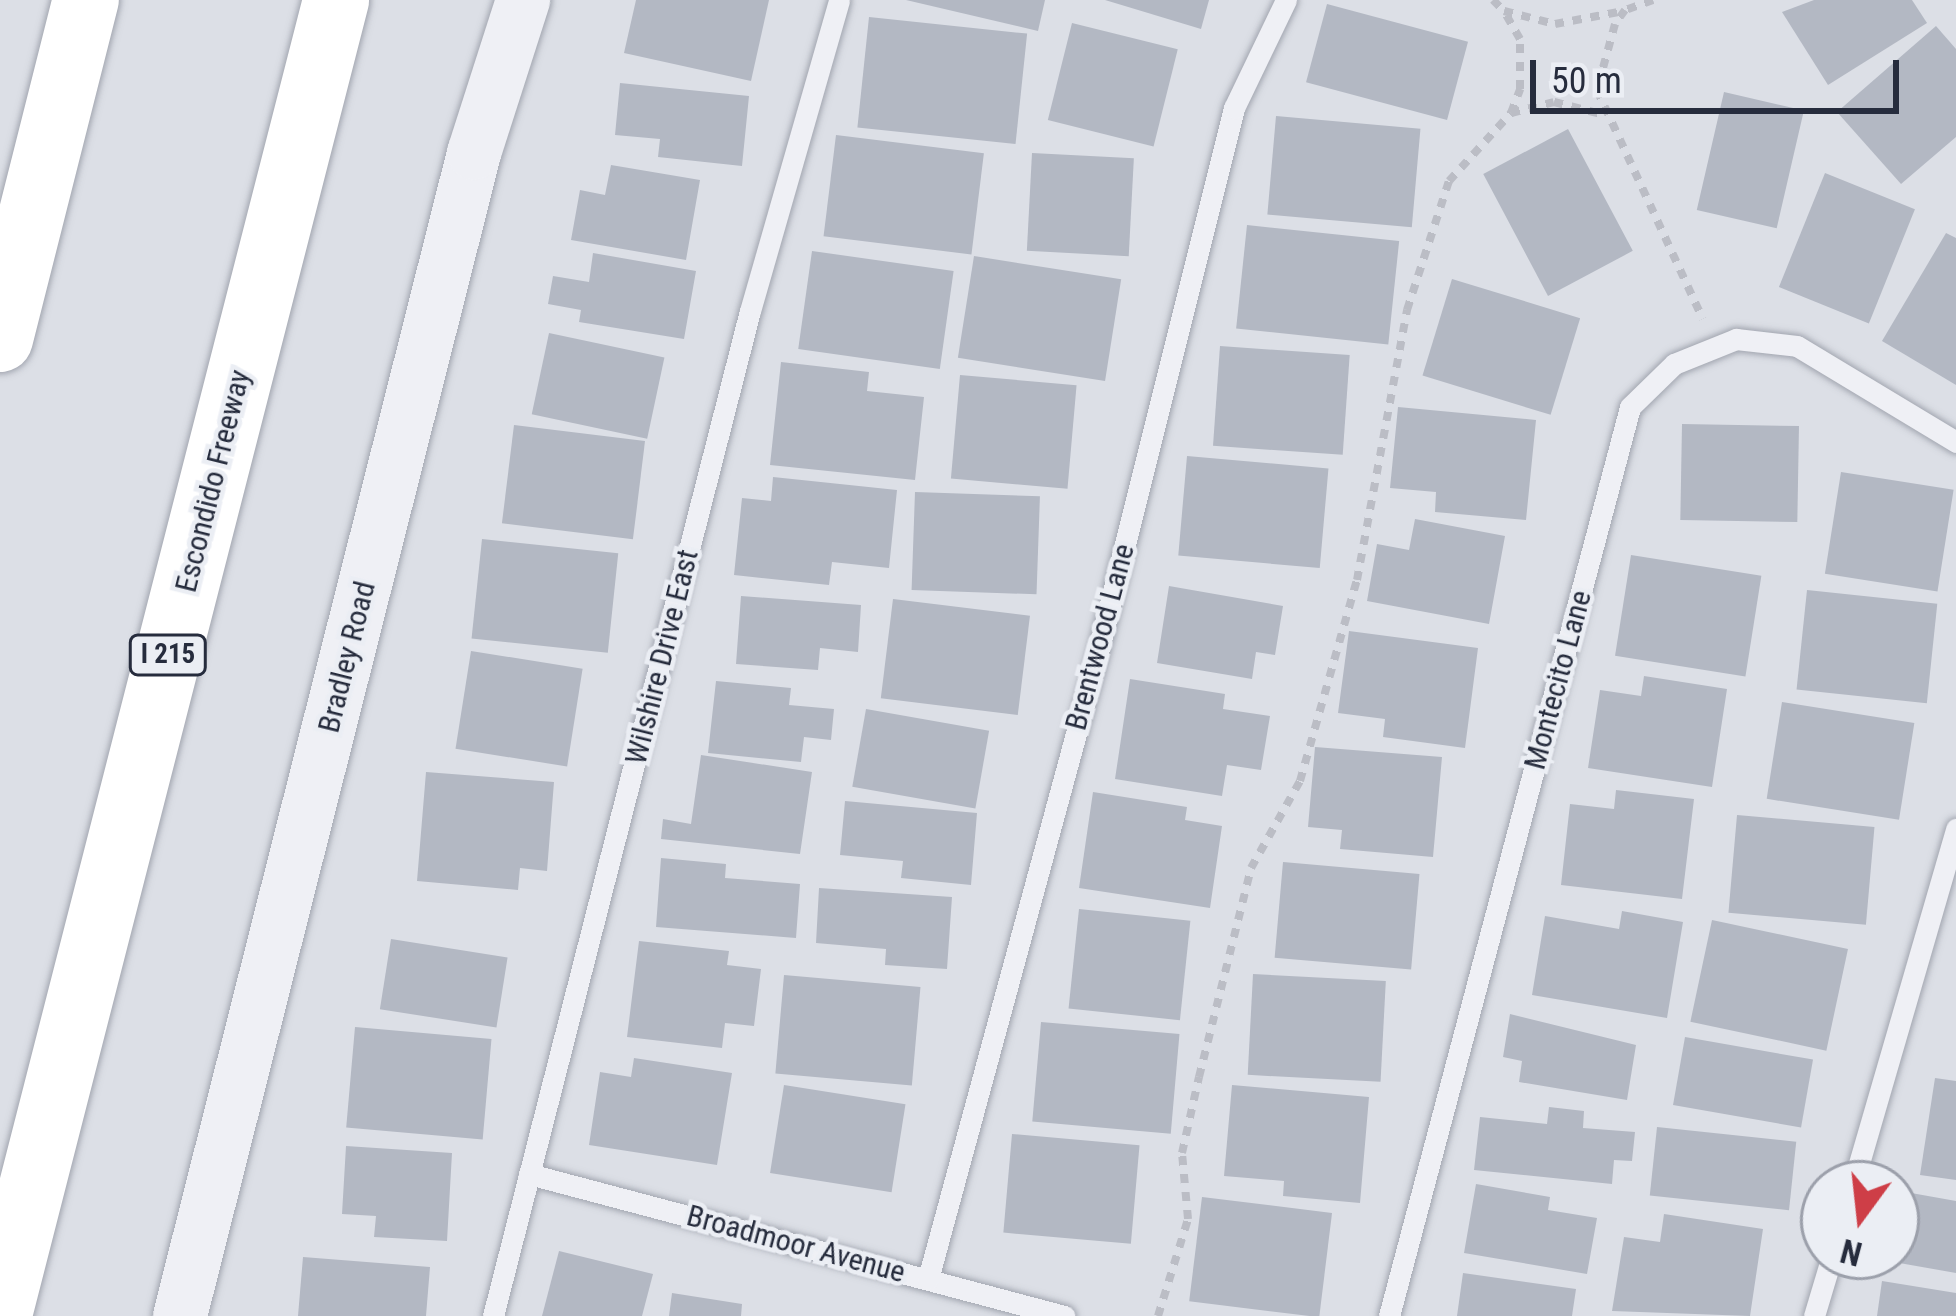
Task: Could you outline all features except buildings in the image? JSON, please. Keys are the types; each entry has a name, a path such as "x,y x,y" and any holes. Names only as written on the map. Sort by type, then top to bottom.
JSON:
{"highway":[{"path":"0,339 86,0"},
{"name":"Escondido Freeway","path":"0,1311 336,0"}],"street":[{"name":"Bradley Road","path":"180,1316 474,154 524,0"}],"lane":[{"name":"Wilshire Drive East","path":"493,1316 838,0"},
{"name":"Brentwood Lane","path":"928,1279 1097,656 1234,108 1286,0"},
{"name":"Montecito Lane","path":"1389,1316 1630,407 1674,364 1736,339 1797,346 1956,442"},
{"path":"1860,1160 1956,829"},
{"name":"Broadmoor Avenue","path":"529,1174 1064,1316"},
{"path":"1814,1316 1825,1280"}],"path":[{"path":"1159,1316 1188,1219 1182,1153 1222,984 1251,868 1300,781 1357,580 1407,310 1449,181 1511,112 1521,64 1520,39 1493,0"},
{"path":"1504,11 1555,25 1653,0"},
{"path":"1625,10 1598,64 1607,115 1716,348"},
{"path":"1511,112 1554,102 1607,115"}]}
